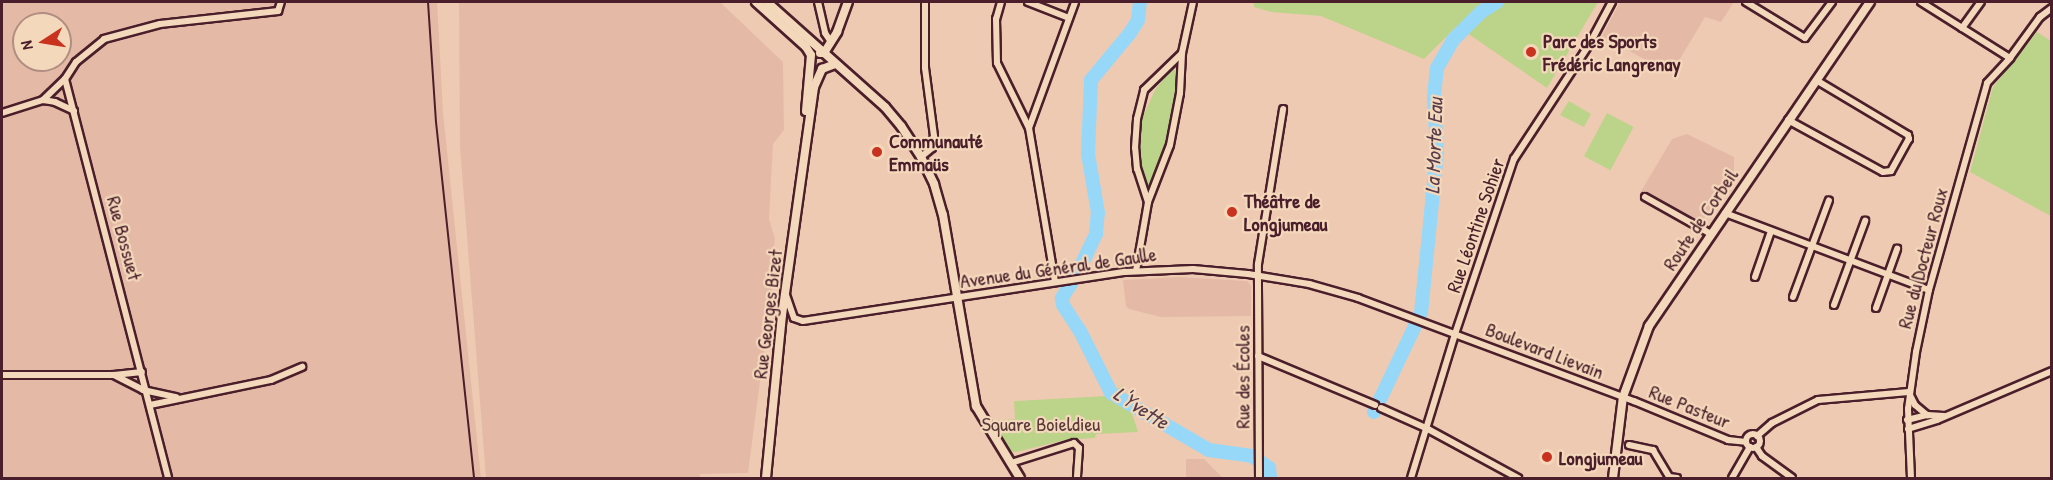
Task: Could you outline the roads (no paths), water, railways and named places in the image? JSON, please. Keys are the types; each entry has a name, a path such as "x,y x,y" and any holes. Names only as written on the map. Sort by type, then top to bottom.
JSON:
{"main road":[{"path":"756,2 806,46 811,55 824,53 848,2"},
{"path":"767,2 894,116 921,157 934,184 943,215 976,406 1018,477"},
{"name":"Route de Corbeil","path":"1613,478 1623,397 1649,326 1787,119 1870,2"},
{"name":"Rue Georges Bizet","path":"804,155 811,55"},
{"name":"Rue Georges Bizet","path":"766,478 771,414 786,293 817,76 822,69 835,64"}],"street":[{"path":"2,113 43,100 65,79 76,62 104,39 160,24 278,11 281,2"},
{"path":"818,2 825,33 831,42"},
{"path":"921,157 932,148 934,136 925,68 925,2"},
{"path":"1001,2 996,19 997,63 1029,128 1054,282"},
{"path":"1028,2 1069,18"},
{"path":"1029,128 1075,2"},
{"path":"1136,271 1148,202 1170,145 1180,93 1182,53 1193,2"},
{"name":"Rue Léontine Sohier","path":"1411,478 1455,334 1514,159 1589,45 1612,2"},
{"path":"1746,2 1806,38 1832,2"},
{"path":"1921,2 2010,58"},
{"path":"1962,28 1981,2"},
{"name":"Rue du Docteur Roux","path":"1911,478 1907,420 1909,392 1929,290 1987,83 2010,58 2040,17 2052,8"},
{"path":"1148,202 1137,169 1135,148 1137,119 1144,90 1182,53"},
{"name":"Rue Bossuet","path":"65,79 168,478"},
{"path":"1787,119 1883,172 1891,171 1909,140 1908,135 1816,80"},
{"path":"43,100 55,102 74,111"},
{"name":"Rue des Écoles","path":"1259,478 1258,275 1262,232 1284,108"},
{"path":"1645,197 1711,234"},
{"path":"1793,297 1829,200"},
{"path":"1725,213 1929,290"},
{"path":"1834,305 1865,221"},
{"path":"1755,277 1771,231"},
{"path":"1876,308 1898,249"},
{"name":"Avenue du Général de Gaulle","path":"786,293 790,312 794,318 803,321 1136,271 1194,269 1258,275 1342,292 1455,334"},
{"name":"Boulevard Lievain","path":"1455,334 1623,397"},
{"path":"1258,356 1426,428 1518,478"},
{"path":"150,405 271,380 302,367"},
{"path":"1908,429 2052,371"},
{"path":"2,375 114,375 142,372"},
{"path":"114,375 147,392 180,398"},
{"path":"1732,478 1750,445 1749,435 1757,436 1772,423 1818,400 1909,392 1915,405 1927,415"},
{"name":"Rue Pasteur","path":"1623,397 1728,440 1750,445"},
{"path":"1907,420 1927,415 1945,416"},
{"path":"1750,445 1759,443 1757,436"},
{"path":"1011,463 1074,443 1079,448 1077,478"},
{"path":"1629,445 1653,450 1669,477 1677,478"},
{"path":"1750,445 1792,478"}],"waterway":[{"name":"L'Yvette","path":"1076,276 1096,234 1098,213 1088,154 1091,80 1130,33 1138,20 1140,2"},
{"name":"La Morte Eau","path":"1421,313 1437,152 1434,96 1437,68 1453,40 1481,12 1497,2"},
{"name":"L'Yvette","path":"1071,284 1062,298 1063,305 1080,331 1111,393 1209,450 1252,456 1269,468 1270,478"},
{"name":"La Morte Eau","path":"1374,412 1415,326"}],"railway":[{"path":"428,2 436,122 474,478"}],"place":[{"name":"Parc des Sports Frédéric Langrenay","path":"1531,52"},
{"name":"Communauté Emmaüs","path":"877,152"},
{"name":"Théâtre de Longjumeau","path":"1232,212"},
{"name":"Longjumeau","path":"1547,457"}],"park label":[{"name":"Square Boieldieu","path":"1041,423"}]}
